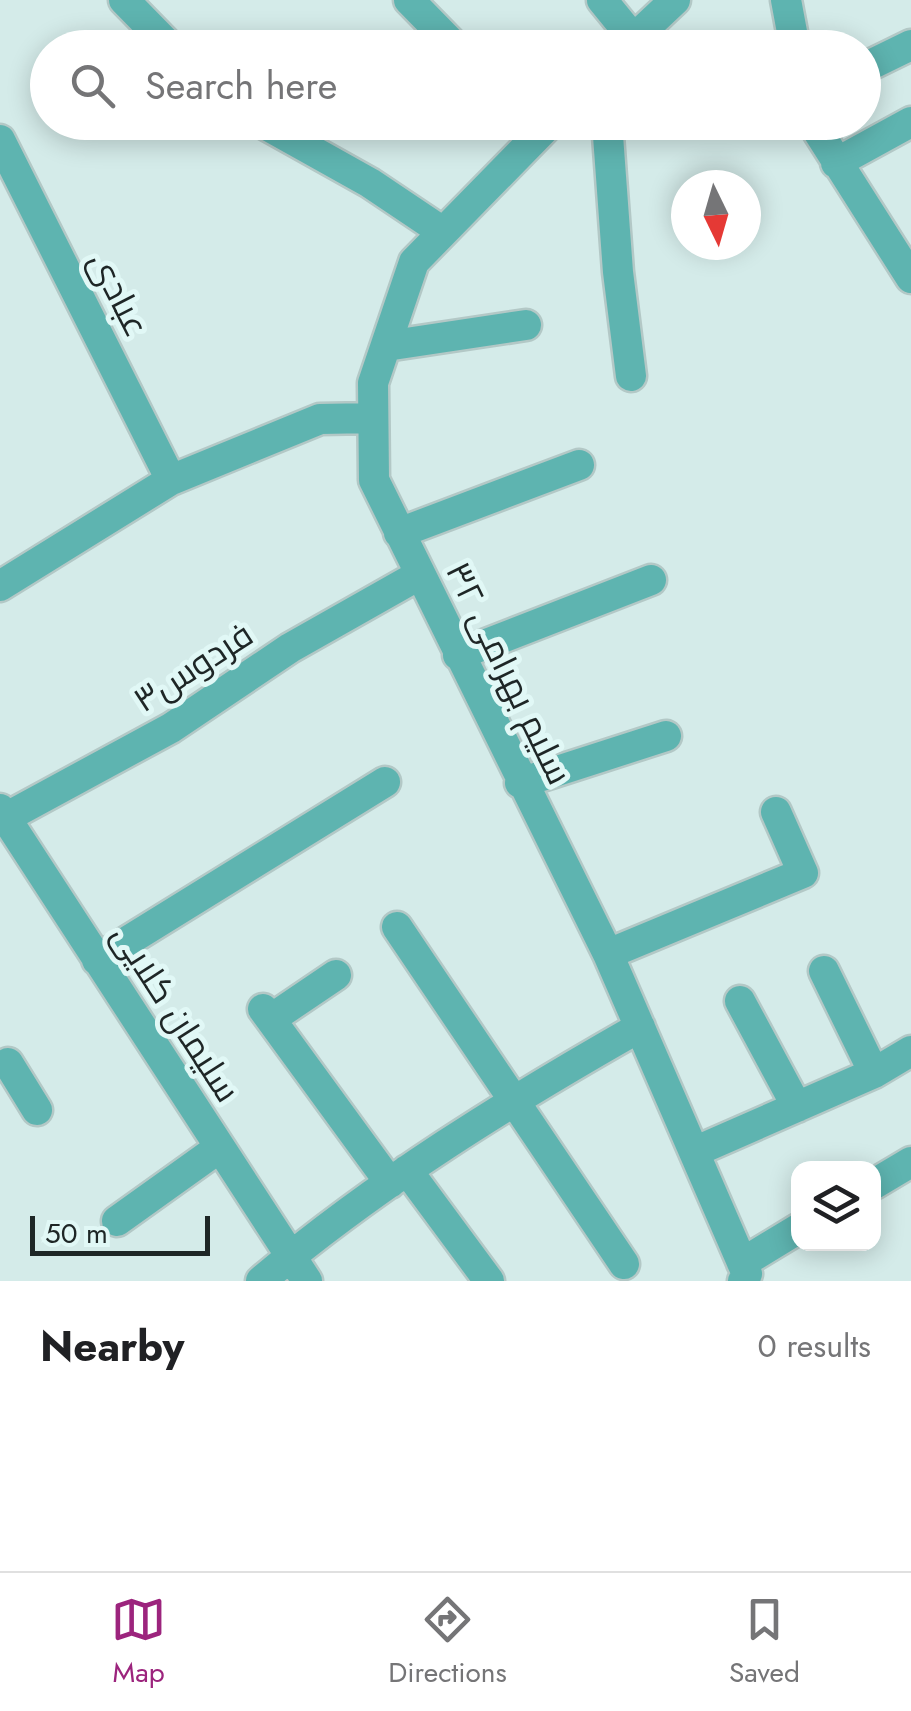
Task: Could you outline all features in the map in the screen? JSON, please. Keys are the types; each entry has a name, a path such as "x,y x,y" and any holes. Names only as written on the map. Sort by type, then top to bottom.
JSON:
{"street":[{"path":"124,0 153,30"},
{"path":"409,0 438,30"},
{"path":"602,0 621,30"},
{"path":"643,30 674,0"},
{"path":"786,0 792,30"},
{"path":"881,60 911,46"},
{"path":"881,138 911,122"},
{"name":"عبادی","path":"0,140 171,480"},
{"path":"293,140 370,183 443,232"},
{"name":"سلیم بهرامی ۳۲","path":"527,140 414,262 373,384 374,480 608,954 742,1272"},
{"path":"608,140 618,272 632,376"},
{"path":"823,140 911,278"},
{"path":"836,163 878,140"},
{"path":"386,346 526,325"},
{"path":"0,586 171,480 320,419 374,418"},
{"path":"399,533 580,465"},
{"name":"فردوس۳","path":"3,813 171,728 290,648 420,575"},
{"path":"458,656 650,580"},
{"path":"520,782 666,736"},
{"path":"97,960 385,782"},
{"path":"608,954 803,873 776,812"},
{"name":"سلیمان کلایی","path":"3,813 298,1269"},
{"path":"397,927 624,1264"},
{"path":"824,971 874,1074"},
{"path":"336,975 267,1014 489,1281"},
{"path":"740,1001 797,1107"},
{"path":"260,1281 298,1269 399,1177 515,1099 640,1028"},
{"path":"694,1152 874,1074 911,1051"},
{"path":"3,1060 36,1110"},
{"path":"118,1221 219,1148"},
{"path":"881,1180 911,1162"},
{"path":"742,1272 791,1234"}]}
